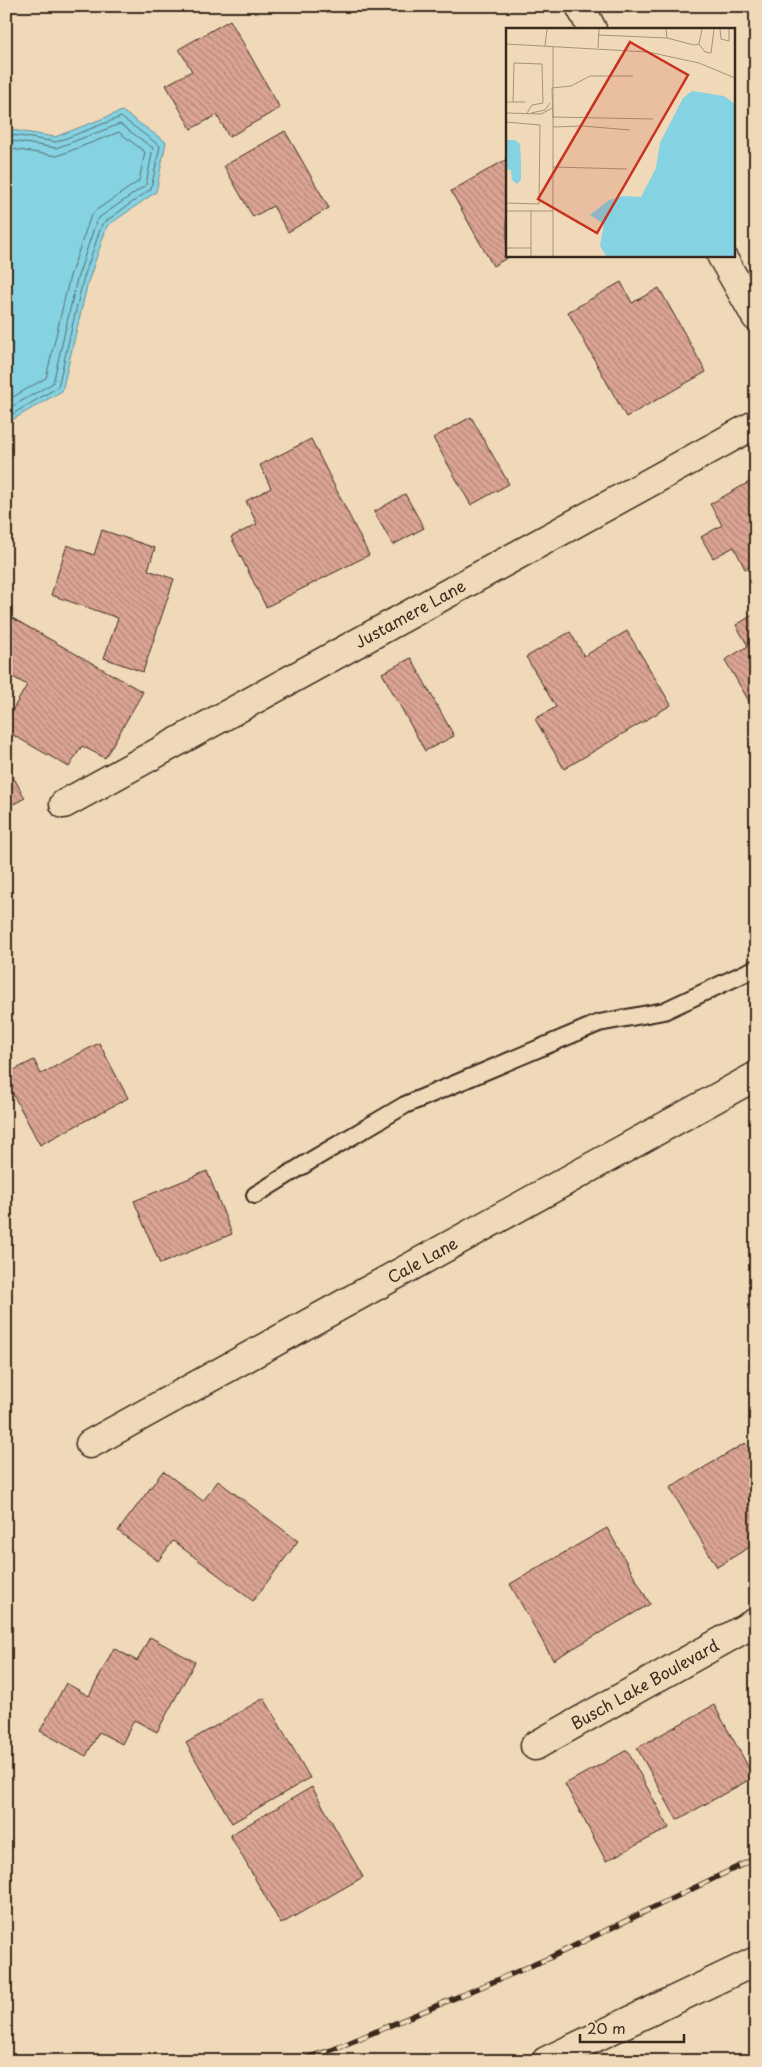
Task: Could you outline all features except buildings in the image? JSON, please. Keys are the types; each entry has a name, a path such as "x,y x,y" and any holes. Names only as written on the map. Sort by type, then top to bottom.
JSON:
{"street":[{"path":"580,6 591,28"},
{"path":"721,256 756,317"},
{"name":"Justamere Lane","path":"64,804 756,424"},
{"name":"Cale Lane","path":"90,1444 756,1076"},
{"name":"Busch Lake Boulevard","path":"535,1746 756,1622"},
{"path":"546,2061 756,1961"}],"lane":[{"path":"255,1195 405,1106 599,1024 664,1010 756,968"}],"water":[{"path":"122,111 166,142 156,192 107,226 88,282 62,391 10,421 6,427 6,129 55,137"}],"railway":[{"path":"296,2061 332,2050 547,1959 756,1858"}]}
